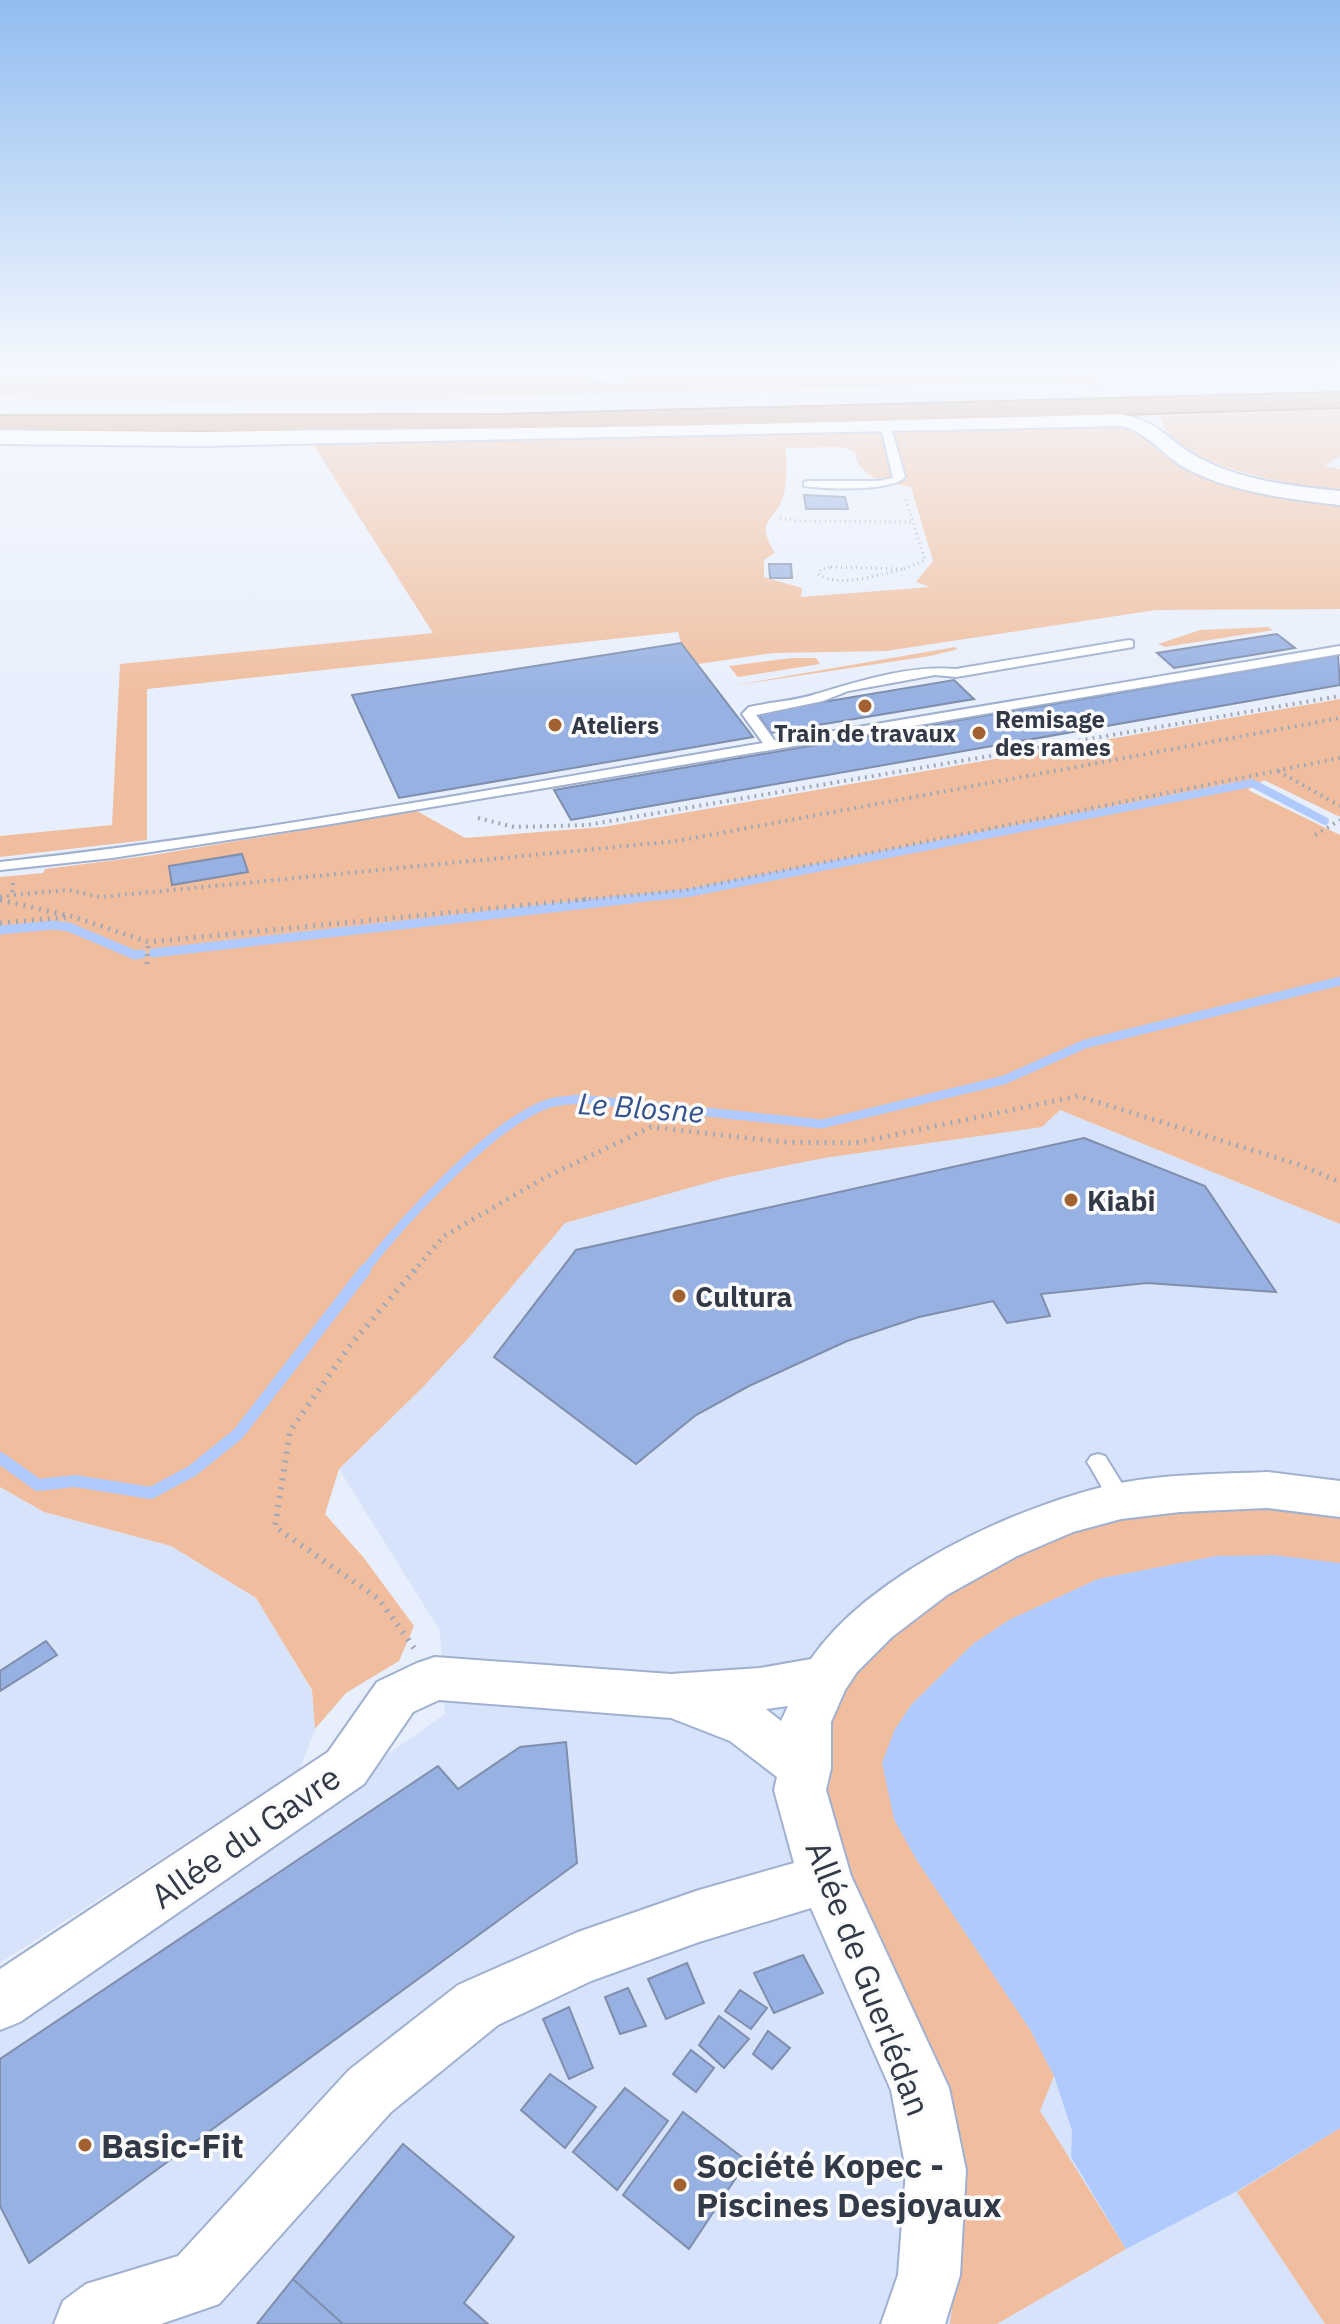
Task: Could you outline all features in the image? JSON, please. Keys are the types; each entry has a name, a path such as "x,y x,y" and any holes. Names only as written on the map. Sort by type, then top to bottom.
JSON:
{"street":[{"path":"1242,480 1277,490 1340,498"},
{"name":"Allée de Guerlédan","path":"913,2324 929,2275 936,2170 920,2088 825,1879 800,1790 805,1768 806,1722 826,1678 840,1657 875,1623 930,1581 1001,1543 1062,1517 1110,1482 1180,1494 1267,1490 1340,1499"},
{"path":"435,1678 671,1696 760,1689 826,1678"},
{"name":"Allée du Gavre","path":"0,2002 346,1768 395,1697 435,1678"},
{"path":"671,1696 748,1725 805,1768"},
{"path":"86,2324 109,2307 197,2282 370,2091 478,2005 578,1959 699,1916 825,1879"}],"lane":[{"path":"808,484 895,480"},
{"path":"771,745 749,714 754,710 935,671 956,673 1129,644"},
{"path":"8,865 112,854 422,805 1340,650"}],"path":[{"path":"891,483 904,493 925,560 907,568 840,581 829,581 818,574 821,569 842,566 907,568"},
{"path":"780,518 798,521 912,522"},
{"path":"422,805 514,827 587,825 1340,696"},
{"path":"0,898 68,890 100,897 677,841 1340,718"},
{"path":"0,898 74,917 148,942 686,890 1340,758"},
{"path":"1277,771 1340,806"},
{"path":"1315,835 1340,820"},
{"path":"8,865 12,895"},
{"path":"0,923 74,917"},
{"path":"147,964 148,942"},
{"path":"435,1678 379,1599 275,1527 290,1431 351,1344 444,1236 546,1177 651,1127 783,1142 855,1143 1078,1096 1300,1165 1340,1182"}],"shaded area":[{"path":"336,480 786,480 780,505 766,526 775,553 764,560 764,577 802,588 801,597 930,587 916,582 933,561 911,487 883,480 1245,480 1340,500 1340,609 1156,610 886,651 773,653 698,664 681,643 678,632 147,689 147,840 0,857 0,836 112,825 120,664 433,633"},
{"path":"1278,480 1340,480 1340,490"},
{"path":"1268,627 1273,630 1165,647 1158,644 1200,630"},
{"path":"955,647 958,649 930,656 731,686"},
{"path":"816,658 820,664 738,677 729,666"},
{"path":"1340,699 1340,817 1264,780 1248,790 1340,835 1340,1224 1060,1110 1042,1127 824,1158 728,1177 565,1223 472,1334 339,1469 325,1514 364,1558 414,1626 399,1661 346,1693 315,1729 312,1690 256,1598 171,1546 44,1512 0,1487 0,877 43,873 45,869 147,856 417,811 465,838 603,827"},
{"path":"1060,1110 1340,1224 1340,2324 0,2324 0,2017 233,1863 445,1714 440,1631 339,1469 568,1208"},
{"path":"0,1487 44,1512 171,1546 256,1598 312,1691 315,1729 300,1769 0,1963"},
{"path":"1255,1506 1340,1514 1340,1563 1217,1556 1098,1579 1009,1620 973,1644 911,1705 894,1731 894,1819 916,1859 1031,2031 1054,2076 1040,2111 1126,2249 997,2324 950,2324 963,2213 814,1767 847,1677 942,1592 1058,1535 1122,1518 1181,1510"},
{"path":"1340,2128 1340,2324 1325,2324 1237,2192"}],"water":[{"path":"1274,1555 1340,1563 1340,2128 1237,2191 1126,2249 1071,2157 1072,2131 1054,2076 1031,2031 916,1859 894,1819 882,1763 894,1731 911,1705 973,1644 1009,1620 1098,1579 1217,1556"}],"building":[{"path":"804,495 845,497 848,509 806,509"},
{"path":"769,564 791,564 792,578 770,578"},
{"path":"1277,634 1295,648 1174,668 1157,653"},
{"name":"Ateliers","path":"681,643 753,737 399,798 352,695"},
{"name":"Remisage des rames","path":"1338,655 1340,685 571,820 554,790"},
{"name":"Train de travaux","path":"954,680 974,699 771,733 757,713"},
{"path":"242,854 248,872 172,885 169,866"},
{"path":"1084,1138 1205,1186 1276,1292 1147,1283 1041,1294 1050,1316 1007,1323 993,1301 919,1317 847,1341 749,1386 696,1415 636,1464 494,1357 576,1250"},
{"path":"46,1641 57,1655 0,1691 0,1671"},
{"path":"566,1742 577,1863 29,2263 0,2206 0,2059 438,1766 458,1789 520,1747"},
{"path":"803,1955 823,1993 774,2013 754,1973"},
{"path":"687,1963 704,2003 666,2019 648,1979"},
{"path":"628,1988 646,2026 620,2034 605,1997"},
{"path":"740,1990 767,2008 751,2029 725,2011"},
{"path":"569,2007 593,2068 569,2079 543,2019"},
{"path":"719,2016 749,2039 724,2068 699,2045"},
{"path":"768,2031 790,2048 772,2069 753,2054"},
{"path":"691,2050 714,2068 696,2092 673,2074"},
{"path":"550,2074 596,2107 565,2148 521,2110"},
{"path":"625,2088 668,2121 617,2190 573,2152"},
{"path":"683,2112 747,2161 689,2249 623,2195"},
{"path":"403,2144 514,2237 464,2303 488,2324 343,2324 293,2279"},
{"path":"293,2279 343,2324 257,2324"}],"waterway":[{"path":"618,900 688,893 1252,783 1325,821"},
{"path":"618,900 631,899"},
{"path":"153,953 618,900"},
{"path":"613,901 618,900"},
{"path":"0,930 53,925 69,927 135,955 142,954"},
{"name":"Le Blosne","path":"363,1272 449,1176 502,1130 527,1113 550,1103 581,1099 822,1124 1004,1080 1085,1044 1340,981"},
{"name":"Le Blosne","path":"0,1458 38,1485 75,1481 151,1493 192,1471 238,1434 365,1270"}],"place":[{"name":"Train de travaux","path":"865,706"},
{"name":"Ateliers","path":"555,725"},
{"name":"Remisage des rames","path":"979,733"},
{"name":"Kiabi","path":"1071,1200"},
{"name":"Cultura","path":"679,1296"},
{"name":"Basic-Fit","path":"85,2145"},
{"name":"Société Kopec - Piscines Desjoyaux","path":"680,2185"}]}
